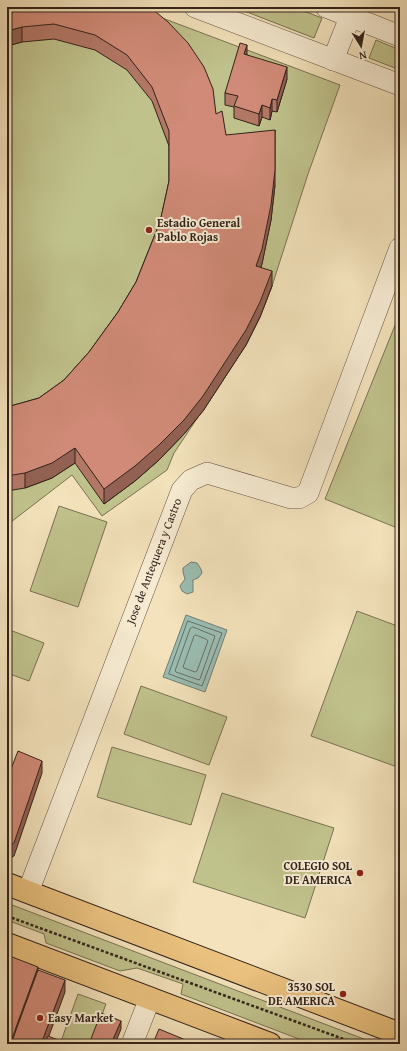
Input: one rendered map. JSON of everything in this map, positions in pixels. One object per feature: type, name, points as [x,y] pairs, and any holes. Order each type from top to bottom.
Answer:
[{"type":"main road","points":[[7,884],[400,1034]]},
{"type":"main road","points":[[7,944],[270,1044]]},
{"type":"street","points":[[195,7],[400,85]]},
{"type":"street","points":[[326,7],[352,12],[400,36]]},
{"type":"street","points":[[333,60],[352,12]]},
{"type":"street","name":"Jose de Antequera y Castro","points":[[28,892],[182,490],[191,480],[207,473],[291,498],[299,498],[308,493],[400,248]]},
{"type":"street","points":[[132,1044],[150,998]]},
{"type":"path","points":[[7,916],[357,1044]]},
{"type":"green space","name":"Estadio General Pablo Rojas","points":[[7,7],[133,7],[340,85],[308,174],[272,286],[260,317],[246,345],[174,453],[167,470],[102,516],[72,475],[11,522],[7,520]]},
{"type":"green space","points":[[234,7],[293,7],[322,18],[314,38]]},
{"type":"green space","points":[[376,40],[400,50],[400,70],[369,58]]},
{"type":"green space","points":[[400,313],[400,529],[325,499]]},
{"type":"green space","points":[[59,506],[107,522],[78,607],[30,591]]},
{"type":"green space","points":[[357,611],[400,627],[400,768],[311,736]]},
{"type":"green space","points":[[7,629],[44,643],[29,681],[7,673]]},
{"type":"green space","points":[[141,686],[227,717],[209,765],[124,734]]},
{"type":"green space","points":[[112,747],[206,775],[191,825],[97,797]]},
{"type":"green space","points":[[222,793],[334,828],[305,918],[193,882]]},
{"type":"green space","points":[[7,903],[377,1044],[312,1044],[181,994],[183,984],[137,968],[120,971],[46,943],[44,934],[7,920]]},
{"type":"green space","points":[[78,994],[106,1004],[91,1044],[60,1044]]},
{"type":"water","points":[[191,562],[197,563],[202,573],[198,578],[193,580],[193,592],[187,594],[182,591],[180,586],[185,579],[183,568]]},
{"type":"water","points":[[186,615],[227,630],[205,692],[163,677]]},
{"type":"building","points":[[7,7],[150,7],[168,22],[188,43],[204,67],[213,89],[216,114],[222,111],[226,135],[275,130],[275,170],[271,205],[262,249],[256,266],[272,271],[260,302],[246,330],[203,396],[184,420],[135,466],[104,489],[75,448],[52,463],[25,473],[7,476],[7,407],[39,398],[64,380],[89,352],[118,312],[136,282],[160,222],[169,181],[169,131],[152,87],[127,55],[95,35],[54,24],[22,27],[7,31]]},
{"type":"building","points":[[240,43],[247,45],[244,54],[287,67],[277,100],[272,99],[270,108],[262,105],[259,114],[234,106],[238,96],[225,93]]},
{"type":"building","points":[[18,751],[42,761],[14,843],[7,847],[7,779]]},
{"type":"building","points":[[7,955],[38,967],[10,1044],[7,1044]]},
{"type":"building","name":"Easy Market","points":[[38,970],[65,980],[41,1044],[11,1044]]},
{"type":"building","points":[[101,1013],[121,1021],[111,1044],[89,1044]]},
{"type":"building","points":[[159,1029],[193,1044],[160,1044],[154,1041]]},
{"type":"building","points":[[48,1036],[66,1043],[66,1044],[44,1044]]},
{"type":"place","name":"Estadio General Pablo Rojas","points":[[149,230]]},
{"type":"place","name":"COLEGIO SOL DE AMERICA","points":[[360,873]]},
{"type":"place","name":"3530 SOL DE AMERICA","points":[[343,994]]},
{"type":"place","name":"Easy Market","points":[[40,1018]]}]
